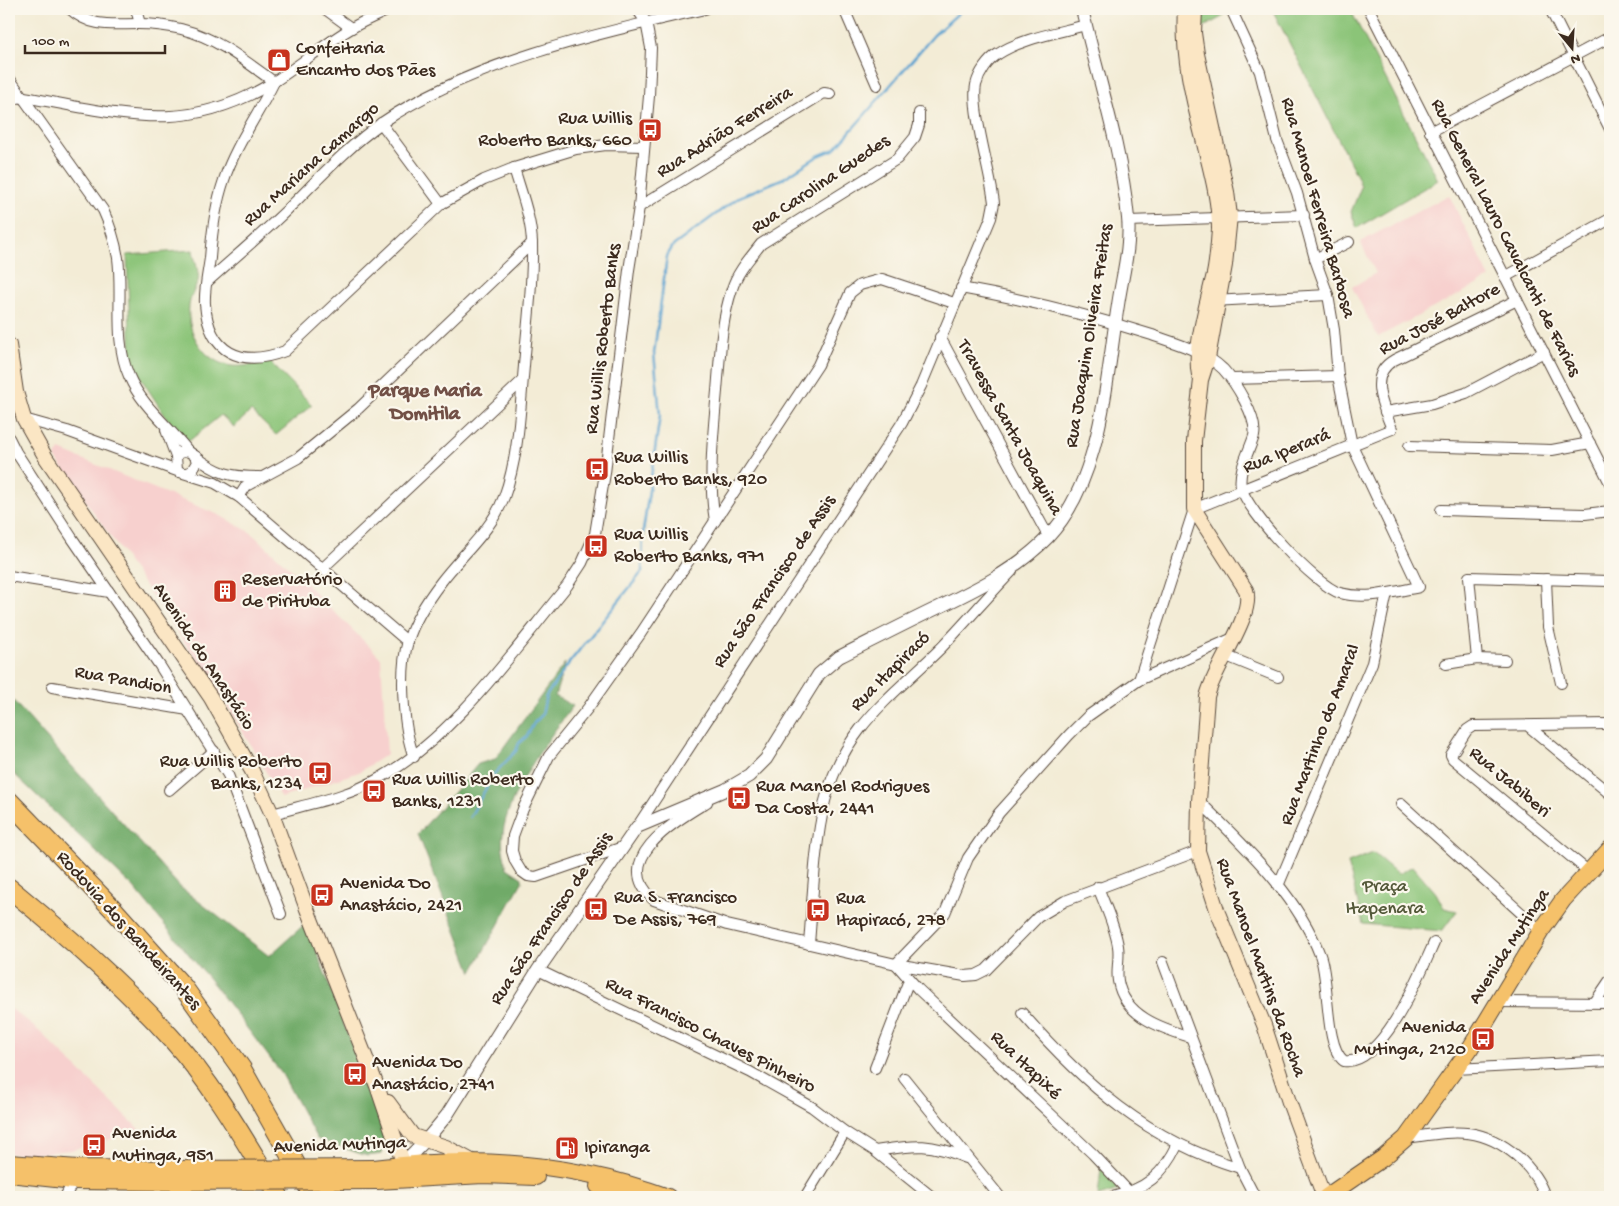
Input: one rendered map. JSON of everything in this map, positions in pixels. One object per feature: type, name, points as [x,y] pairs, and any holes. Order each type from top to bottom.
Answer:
[{"type":"highway","name":"Rodovia dos Bandeirantes","points":[[9,800],[114,909],[183,987],[242,1068],[314,1197]]},
{"type":"highway","points":[[9,888],[75,942],[173,1041],[228,1113],[279,1197]]},
{"type":"main road","points":[[1185,9],[1183,35],[1187,69],[1224,216]]},
{"type":"main road","points":[[1194,508],[1194,441],[1204,355],[1213,301],[1225,265],[1224,216],[1227,192],[1194,40],[1195,9]]},
{"type":"main road","name":"Avenida do Anastácio","points":[[9,345],[16,392],[24,419],[46,458],[211,698],[252,771],[272,814],[307,909],[377,1086],[402,1164],[409,1179]]},
{"type":"main road","name":"Rua Manoel Martins da Rocha","points":[[1194,508],[1248,596],[1245,614],[1210,682],[1207,697],[1199,800],[1198,851],[1218,913],[1264,1025],[1288,1102],[1325,1197]]},
{"type":"main road","name":"Avenida Mutinga","points":[[1325,1197],[1383,1158],[1406,1138],[1456,1069],[1541,930],[1563,900],[1610,849]]},
{"type":"main road","name":"Avenida do Anastácio","points":[[377,1086],[409,1132],[470,1160]]},
{"type":"main road","points":[[438,1178],[463,1171],[470,1160]]},
{"type":"main road","name":"Avenida Mutinga","points":[[376,1174],[402,1164],[470,1160],[600,1175],[668,1197]]},
{"type":"main road","name":"Avenida Mutinga","points":[[9,1163],[76,1174]]},
{"type":"main road","name":"Avenida Mutinga","points":[[9,1174],[176,1176],[376,1174],[409,1179],[496,1175],[559,1179],[602,1186],[634,1197]]},
{"type":"street","points":[[70,9],[87,20],[103,26],[140,24],[178,28],[208,38],[243,58],[274,82]]},
{"type":"street","points":[[136,9],[140,24]]},
{"type":"street","points":[[324,9],[351,28]]},
{"type":"street","points":[[9,99],[24,97],[156,118],[191,116],[227,106],[274,82],[351,28],[391,9]]},
{"type":"street","name":"Rua Willis Roberto Banks","points":[[272,814],[350,792],[379,779],[414,757],[459,715],[567,586],[582,563],[595,534],[605,473],[629,270],[639,207],[649,96],[651,48],[646,22],[638,9]]},
{"type":"street","name":"Rua Mariana Camargo","points":[[207,282],[381,123],[431,94],[504,64],[646,22],[706,9]]},
{"type":"street","name":"Rua Joaquim Oliveira Freitas","points":[[637,827],[725,790],[749,776],[766,759],[819,674],[838,657],[980,587],[1019,563],[1048,536],[1070,508],[1082,484],[1092,453],[1115,322],[1128,221],[1123,178],[1082,9]]},
{"type":"street","name":"Rua Manoel Ferreira Barbosa","points":[[1231,9],[1260,72],[1277,140],[1304,214],[1315,259],[1328,294],[1334,330],[1338,376],[1352,445],[1419,587],[1387,594]]},
{"type":"street","name":"Rua General Lauro Cavalcanti de Farias","points":[[1369,9],[1610,482]]},
{"type":"street","points":[[1550,9],[1610,129]]},
{"type":"street","points":[[848,11],[877,85]]},
{"type":"street","name":"Rua São Francisco de Assis","points":[[402,1164],[427,1140],[447,1115],[538,970],[637,827],[902,423],[921,386],[991,218],[994,203],[975,99],[976,85],[980,75],[988,62],[998,54],[1029,40],[1086,25]]},
{"type":"street","points":[[1430,132],[1610,38]]},
{"type":"street","points":[[9,78],[104,210],[111,227],[118,258],[122,349],[129,376],[154,415],[192,454],[222,473],[234,477],[260,477]]},
{"type":"street","points":[[274,82],[224,179],[214,216],[205,302],[215,336],[226,351],[248,359],[268,358],[284,351],[440,204],[484,180],[514,168],[576,149],[606,145],[643,146]]},
{"type":"street","name":"Rua Adrião Ferreira","points":[[639,207],[824,93],[830,94]]},
{"type":"street","name":"Rua Carolina Guedes","points":[[715,521],[711,494],[711,462],[723,321],[732,287],[745,264],[761,244],[789,224],[884,169],[897,159],[915,137],[919,125],[919,113]]},
{"type":"street","points":[[381,123],[440,204]]},
{"type":"street","points":[[414,757],[408,739],[405,718],[404,679],[408,642],[424,608],[440,582],[492,521],[503,499],[513,468],[531,290],[532,243],[514,168]]},
{"type":"street","points":[[1128,221],[1304,214]]},
{"type":"street","points":[[1505,277],[1610,219]]},
{"type":"street","points":[[1315,259],[1349,242]]},
{"type":"street","points":[[239,498],[246,486],[298,458],[358,410],[532,243]]},
{"type":"street","points":[[623,847],[536,877],[528,876],[521,870],[512,851],[513,836],[523,809],[549,756],[588,708],[715,521],[818,364],[850,293],[860,285],[882,279],[954,303]]},
{"type":"street","points":[[961,288],[1039,302],[1115,322],[1204,355],[1232,380],[1254,427],[1240,477],[1242,488],[1258,515],[1283,547],[1329,589],[1352,595],[1387,594]]},
{"type":"street","points":[[1213,301],[1328,294]]},
{"type":"street","name":"Rua José Baltore","points":[[1392,429],[1385,412],[1379,379],[1380,372],[1388,363],[1517,300]]},
{"type":"street","name":"Travessa Santa Joaquina","points":[[940,337],[1048,536]]},
{"type":"street","points":[[1385,412],[1432,404],[1466,393],[1544,352]]},
{"type":"street","points":[[1232,380],[1338,376]]},
{"type":"street","points":[[323,568],[522,381]]},
{"type":"street","points":[[24,419],[67,431],[229,490],[408,642]]},
{"type":"street","points":[[163,425],[176,458],[177,469],[183,472],[195,467],[192,454]]},
{"type":"street","name":"Rua Iperará","points":[[1194,508],[1392,429]]},
{"type":"street","points":[[9,438],[16,452],[188,710],[228,775],[281,914]]},
{"type":"street","points":[[1409,446],[1552,450],[1590,444]]},
{"type":"street","points":[[176,458],[179,453],[192,454]]},
{"type":"street","points":[[150,461],[176,458]]},
{"type":"street","points":[[222,473],[229,490]]},
{"type":"street","points":[[1139,680],[1194,508]]},
{"type":"street","points":[[1441,510],[1585,514],[1610,511]]},
{"type":"street","name":"Rua Itapiracó","points":[[809,944],[818,838],[826,800],[841,759],[864,722],[942,647],[1019,563]]},
{"type":"street","points":[[9,576],[109,592]]},
{"type":"street","points":[[1477,659],[1469,577],[1610,581]]},
{"type":"street","points":[[1546,579],[1548,627],[1561,683]]},
{"type":"street","name":"Rua Martinho do Amaral","points":[[1278,886],[1372,663],[1387,594]]},
{"type":"street","points":[[896,964],[945,913],[968,858],[999,813],[1088,716],[1139,680],[1233,638]]},
{"type":"street","points":[[1224,655],[1278,677]]},
{"type":"street","points":[[1446,664],[1477,659],[1505,660]]},
{"type":"street","name":"Rua Pandion","points":[[52,687],[188,710]]},
{"type":"street","name":"Rua Jabiberi","points":[[1588,872],[1453,759],[1451,755],[1470,727],[1610,724]]},
{"type":"street","points":[[1528,726],[1610,794]]},
{"type":"street","points":[[169,790],[214,751]]},
{"type":"street","points":[[725,790],[664,830],[642,856],[638,870],[646,894],[664,906],[709,920],[896,964],[965,976],[986,970],[1038,917],[1065,901],[1198,851]]},
{"type":"street","points":[[1199,800],[1278,886],[1311,935],[1325,972],[1330,1027],[1337,1052],[1344,1061],[1352,1062],[1359,1060],[1379,1043],[1401,1011],[1434,943]]},
{"type":"street","points":[[1401,804],[1541,930]]},
{"type":"street","points":[[1098,887],[1118,943],[1118,980],[1130,1007],[1151,1023],[1190,1037]]},
{"type":"street","points":[[1163,962],[1240,1168],[1254,1197]]},
{"type":"street","name":"Rua Itapixé","points":[[896,964],[909,980],[1093,1154],[1130,1195]]},
{"type":"street","name":"Rua Francisco Chaves Pinheiro","points":[[538,970],[750,1072],[812,1107],[845,1132],[875,1151],[932,1197]]},
{"type":"street","points":[[875,1068],[909,980]]},
{"type":"street","points":[[1595,1002],[1610,980]]},
{"type":"street","points":[[1497,1002],[1610,1003]]},
{"type":"street","points":[[1022,1013],[1085,1081],[1108,1100],[1178,1144],[1200,1155],[1240,1168]]},
{"type":"street","points":[[1456,1069],[1610,1061]]},
{"type":"street","points":[[904,1078],[1000,1197]]},
{"type":"street","points":[[804,1197],[845,1132]]},
{"type":"street","points":[[1406,1138],[1447,1133],[1474,1133],[1492,1138],[1523,1161],[1537,1179],[1545,1197]]},
{"type":"street","points":[[1112,1197],[1130,1195],[1156,1178],[1169,1164],[1178,1144]]},
{"type":"street","points":[[875,1151],[924,1145],[941,1148],[968,1159]]},
{"type":"street","points":[[66,1197],[76,1174]]},
{"type":"shaded area","points":[[1449,195],[1490,278],[1378,337],[1352,287],[1376,273],[1360,242]]},
{"type":"shaded area","points":[[60,450],[219,515],[250,532],[292,570],[381,658],[387,754],[359,772],[281,798],[222,696],[55,457]]},
{"type":"shaded area","points":[[9,1007],[39,1031],[141,1131],[71,1150],[23,1155],[9,1153]]},
{"type":"green space","points":[[1203,9],[1221,9],[1224,16],[1200,29]]},
{"type":"green space","points":[[1272,9],[1350,9],[1438,180],[1357,228],[1351,212],[1361,187],[1358,178]]},
{"type":"green space","points":[[193,250],[198,270],[198,281],[191,296],[189,316],[194,336],[205,353],[222,364],[232,366],[270,362],[312,405],[276,435],[251,411],[234,427],[221,415],[189,441],[175,431],[131,363],[127,255]]},
{"type":"green space","points":[[565,663],[555,696],[573,706],[530,767],[520,785],[506,819],[503,834],[502,843],[507,868],[522,878],[522,882],[472,972],[418,834],[478,764],[495,759]]},
{"type":"green space","points":[[9,696],[180,887],[269,956],[306,923],[378,1115],[385,1142],[382,1154],[367,1156],[317,1139],[282,1074],[215,986],[134,888],[9,769]]},
{"type":"green space","name":"Praça Itapenara","points":[[1373,853],[1398,874],[1413,866],[1436,893],[1444,908],[1457,911],[1442,931],[1363,924],[1348,863]]},
{"type":"green space","points":[[1101,1168],[1119,1190],[1098,1196]]},
{"type":"waterway","points":[[470,817],[494,774],[516,751],[519,743],[527,736],[534,723],[542,715],[546,696],[569,663],[642,572],[643,532],[660,415],[654,353],[667,256],[673,246],[739,197],[784,178],[818,156],[835,149],[934,35],[963,9]]},
{"type":"place","name":"Confeitaria Encanto dos Pães","points":[[279,60]]},
{"type":"place","name":"Rua Willis Roberto Banks, 660","points":[[650,130]]},
{"type":"place","name":"Rua Willis Roberto Banks, 920","points":[[597,469]]},
{"type":"place","name":"Rua Willis Roberto Banks, 971","points":[[596,546]]},
{"type":"place","name":"Reservatório de Pirituba","points":[[225,591]]},
{"type":"place","name":"Rua Willis Roberto Banks, 1234","points":[[320,773]]},
{"type":"place","name":"Rua Willis Roberto Banks, 1231","points":[[374,791]]},
{"type":"place","name":"Rua Manoel Rodrigues Da Costa, 2441","points":[[739,798]]},
{"type":"place","name":"Avenida Do Anastácio, 2421","points":[[322,895]]},
{"type":"place","name":"Rua S. Francisco De Assis, 769","points":[[596,909]]},
{"type":"place","name":"Rua Itapiracó, 278","points":[[818,910]]},
{"type":"place","name":"Avenida Mutinga, 2120","points":[[1483,1039]]},
{"type":"place","name":"Avenida Do Anastácio, 2741","points":[[355,1074]]},
{"type":"place","name":"Avenida Mutinga, 951","points":[[94,1145]]},
{"type":"place","name":"Ipiranga","points":[[567,1148]]},
{"type":"district","name":"Parque Maria Domitila","points":[[425,404]]}]
